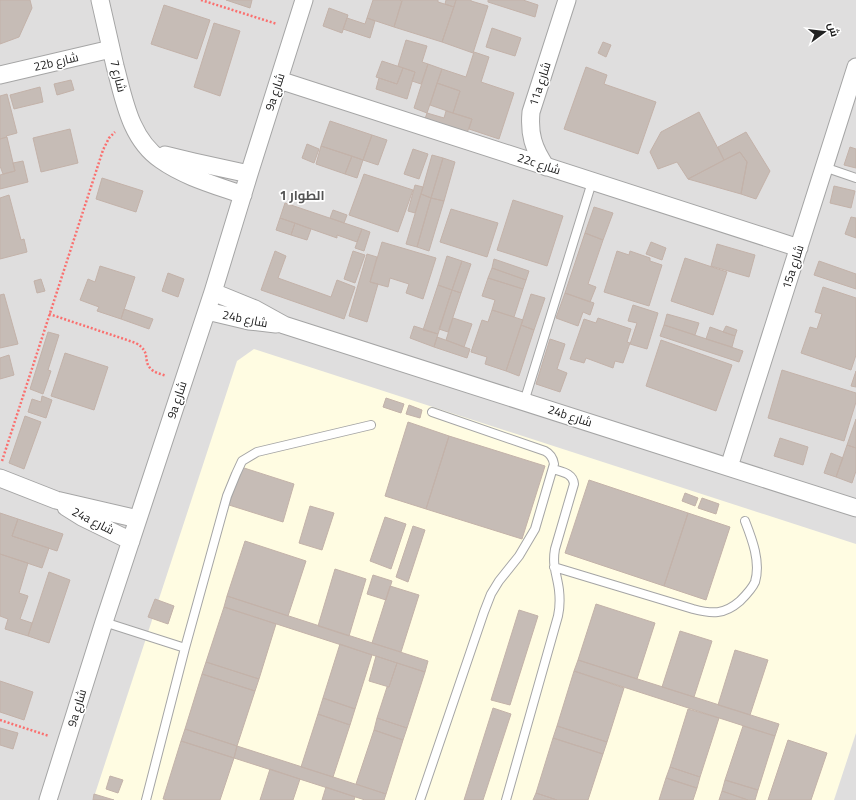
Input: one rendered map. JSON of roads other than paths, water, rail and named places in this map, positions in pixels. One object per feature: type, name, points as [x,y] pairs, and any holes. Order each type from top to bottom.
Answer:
[{"type":"street","name":"شارع 7","points":[[100,0],[125,106],[138,136],[160,159],[175,169],[243,195]]},
{"type":"street","name":"9a شارع","points":[[48,800],[104,622],[207,311],[304,0]]},
{"type":"street","name":"11a شارع","points":[[546,167],[534,146],[531,135],[531,112],[567,0]]},
{"type":"street","name":"22b شارع","points":[[0,75],[111,49]]},
{"type":"street","name":"15a شارع","points":[[729,466],[856,67]]},
{"type":"street","name":"22c شارع","points":[[279,80],[799,248]]},
{"type":"street","points":[[148,148],[180,159],[249,174]]},
{"type":"street","name":"24b شارع","points":[[213,292],[254,309],[284,324],[856,508]]},
{"type":"street","name":"24b شارع","points":[[207,311],[249,321],[284,324]]},
{"type":"street","name":"24a شارع","points":[[0,478],[56,500],[138,519]]},
{"type":"street","name":"24a شارع","points":[[56,500],[66,508],[82,517],[131,541]]},
{"type":"lane","points":[[824,167],[856,178]]},
{"type":"lane","points":[[524,402],[592,182]]},
{"type":"lane","points":[[420,800],[486,606],[499,581],[519,556],[535,529],[554,464],[550,454],[545,451],[432,412]]},
{"type":"lane","points":[[146,800],[185,648],[227,496],[242,461],[257,452],[371,425]]},
{"type":"lane","points":[[506,800],[558,616],[560,602],[559,589],[554,567],[555,549],[574,484],[572,477],[569,474],[553,469]]},
{"type":"lane","points":[[554,567],[693,610],[718,612],[734,606],[746,596],[755,582],[757,568],[756,552],[745,521]]},
{"type":"lane","points":[[104,622],[185,648]]},
{"type":"district","name":"الطوار 1","points":[[302,195]]}]
